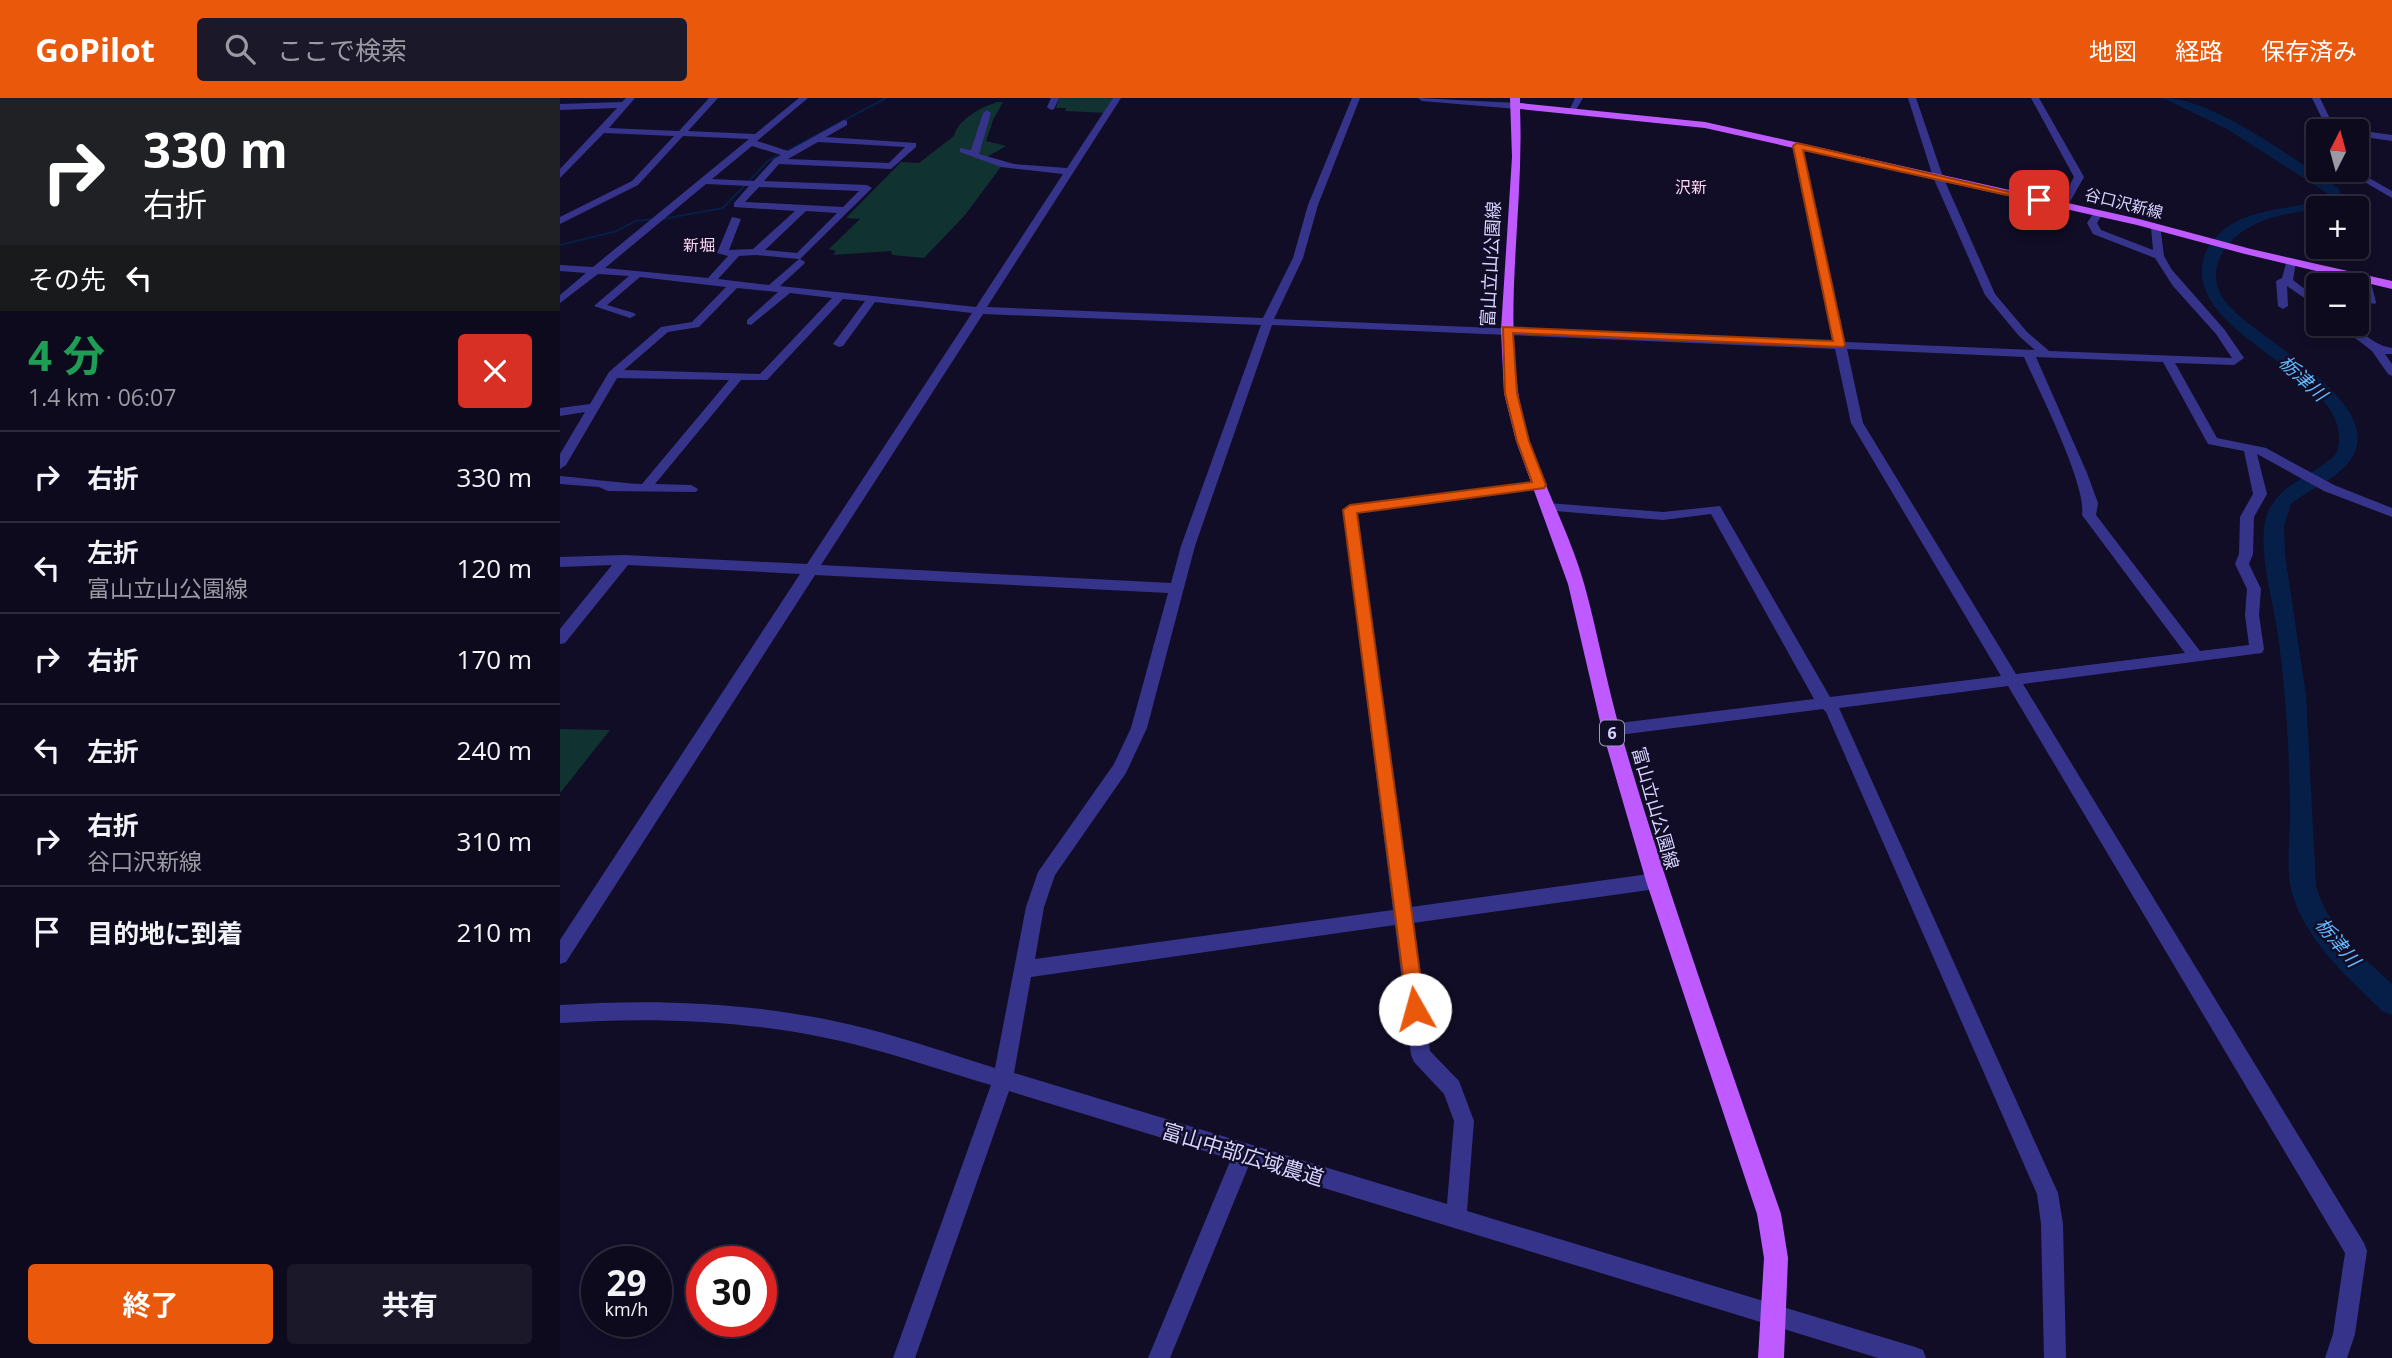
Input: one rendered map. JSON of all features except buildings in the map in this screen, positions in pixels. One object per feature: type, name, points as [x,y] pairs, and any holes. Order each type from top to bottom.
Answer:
[{"type":"main road","name":"谷口沢新線","points":[[1516,102],[1571,111],[1693,123],[2064,205],[2188,235],[2249,253],[2339,273]]},
{"type":"main road","name":"富山立山公園線","points":[[1516,102],[1517,157],[1507,330],[1511,393],[1523,441],[1576,584],[1611,730],[1656,881],[1769,1214],[1776,1258],[1771,1358]]},
{"type":"main road","name":"谷口沢新線","points":[[2369,280],[2392,285]]},
{"type":"street","points":[[561,106],[573,98]]},
{"type":"street","points":[[560,222],[635,183],[714,98]]},
{"type":"street","points":[[560,300],[804,98]]},
{"type":"street","points":[[560,956],[1117,98]]},
{"type":"street","points":[[904,1358],[1003,1080],[1035,907],[1047,872],[1120,768],[1139,728],[1188,546],[1268,320],[1298,258],[1315,198],[1356,98]]},
{"type":"street","points":[[1422,98],[1516,102]]},
{"type":"street","points":[[1571,111],[1579,98]]},
{"type":"street","points":[[1912,98],[1938,177],[1990,295],[2023,334],[2045,353]]},
{"type":"street","points":[[2035,98],[2079,177],[2064,205]]},
{"type":"street","points":[[2314,99],[2325,119]]},
{"type":"street","points":[[561,106],[628,101]]},
{"type":"street","points":[[560,175],[628,101]]},
{"type":"street","points":[[560,119],[561,106]]},
{"type":"street","points":[[974,156],[983,128],[982,121],[987,113]]},
{"type":"street","points":[[844,123],[777,161],[737,205],[845,210]]},
{"type":"street","points":[[601,130],[753,139],[789,154]]},
{"type":"street","points":[[2370,135],[2392,138]]},
{"type":"street","points":[[736,219],[722,253],[756,252],[800,256],[913,145],[816,139]]},
{"type":"street","points":[[1797,146],[1857,424],[2356,1251],[2344,1334],[2336,1358]]},
{"type":"street","points":[[962,150],[1015,169],[1069,171]]},
{"type":"street","points":[[777,161],[879,177]]},
{"type":"street","points":[[702,181],[756,184],[879,177]]},
{"type":"street","points":[[2370,182],[2392,195]]},
{"type":"street","points":[[756,252],[804,208]]},
{"type":"street","points":[[2098,213],[2092,223],[2092,228],[2097,232],[2159,256]]},
{"type":"street","points":[[560,268],[711,281],[977,310],[2234,362],[2238,358],[2232,345],[2176,284],[2159,256],[2156,227]]},
{"type":"street","points":[[711,281],[736,253]]},
{"type":"street","points":[[772,288],[800,262]]},
{"type":"street","points":[[2287,281],[2291,262]]},
{"type":"street","points":[[630,316],[599,306],[638,274]]},
{"type":"street","points":[[2283,306],[2281,281],[2287,281],[2306,293]]},
{"type":"street","points":[[560,465],[613,374],[665,329],[695,325],[735,284]]},
{"type":"street","points":[[751,322],[787,290]]},
{"type":"street","points":[[2369,294],[2371,302]]},
{"type":"street","points":[[613,374],[763,378],[841,295]]},
{"type":"street","points":[[839,344],[873,299]]},
{"type":"street","points":[[2359,336],[2376,349],[2392,372]]},
{"type":"street","points":[[2376,349],[2392,351]]},
{"type":"street","points":[[2028,352],[2081,473],[2091,503],[2089,515],[2196,657]]},
{"type":"street","points":[[2168,359],[2212,442],[2262,451],[2329,488],[2392,513]]},
{"type":"street","points":[[645,488],[738,377]]},
{"type":"street","points":[[560,412],[592,407]]},
{"type":"street","points":[[1611,730],[2257,649],[2252,615],[2254,589],[2242,564],[2246,554],[2247,517],[2260,494],[2249,447]]},
{"type":"street","points":[[560,480],[602,483],[608,487],[691,489]]},
{"type":"street","points":[[1456,1219],[1464,1121],[1452,1088],[1421,1055],[1350,510],[1539,485]]},
{"type":"street","points":[[1548,507],[1663,516],[1715,509],[1820,695],[1832,709],[2047,1193],[2052,1224],[2055,1358]]},
{"type":"street","points":[[560,562],[624,560],[1177,588]]},
{"type":"street","points":[[560,639],[624,560]]},
{"type":"street","points":[[1024,970],[1656,881]]},
{"type":"street","name":"富山中部広域農道","points":[[560,1014],[673,1010],[739,1015],[804,1024],[867,1038],[1915,1358]]},
{"type":"street","points":[[1159,1358],[1243,1154]]},
{"type":"green space","points":[[1059,98],[1114,98],[1107,113],[1065,111],[1066,108],[1056,108]]},
{"type":"green space","points":[[1003,102],[986,141],[1006,146],[985,158],[1003,164],[965,215],[924,258],[892,255],[891,251],[833,255],[836,251],[829,249],[860,219],[846,218],[901,162],[919,163],[954,136],[966,119]]},
{"type":"green space","points":[[560,729],[610,730],[560,793]]},
{"type":"waterway","points":[[663,219],[723,208],[768,161],[886,98]]},
{"type":"waterway","name":"栃津川","points":[[2169,98],[2232,126],[2333,191],[2336,198],[2332,202],[2271,214],[2237,227],[2216,247],[2209,271],[2210,284],[2225,312],[2312,381],[2340,412],[2347,427],[2349,443],[2344,456],[2335,466],[2284,500],[2277,513],[2275,555],[2295,695],[2302,807],[2301,860],[2307,899],[2328,936],[2392,1002]]},
{"type":"waterway","points":[[560,245],[617,231],[635,221],[655,219]]},
{"type":"district","name":"沢新","points":[[1691,187]]},
{"type":"district","name":"新堀","points":[[699,245]]},
{"type":"route","points":[[1415,1009],[1350,510],[1539,485],[1523,441],[1511,393],[1507,330],[1839,345],[1797,146],[2039,200]]}]
